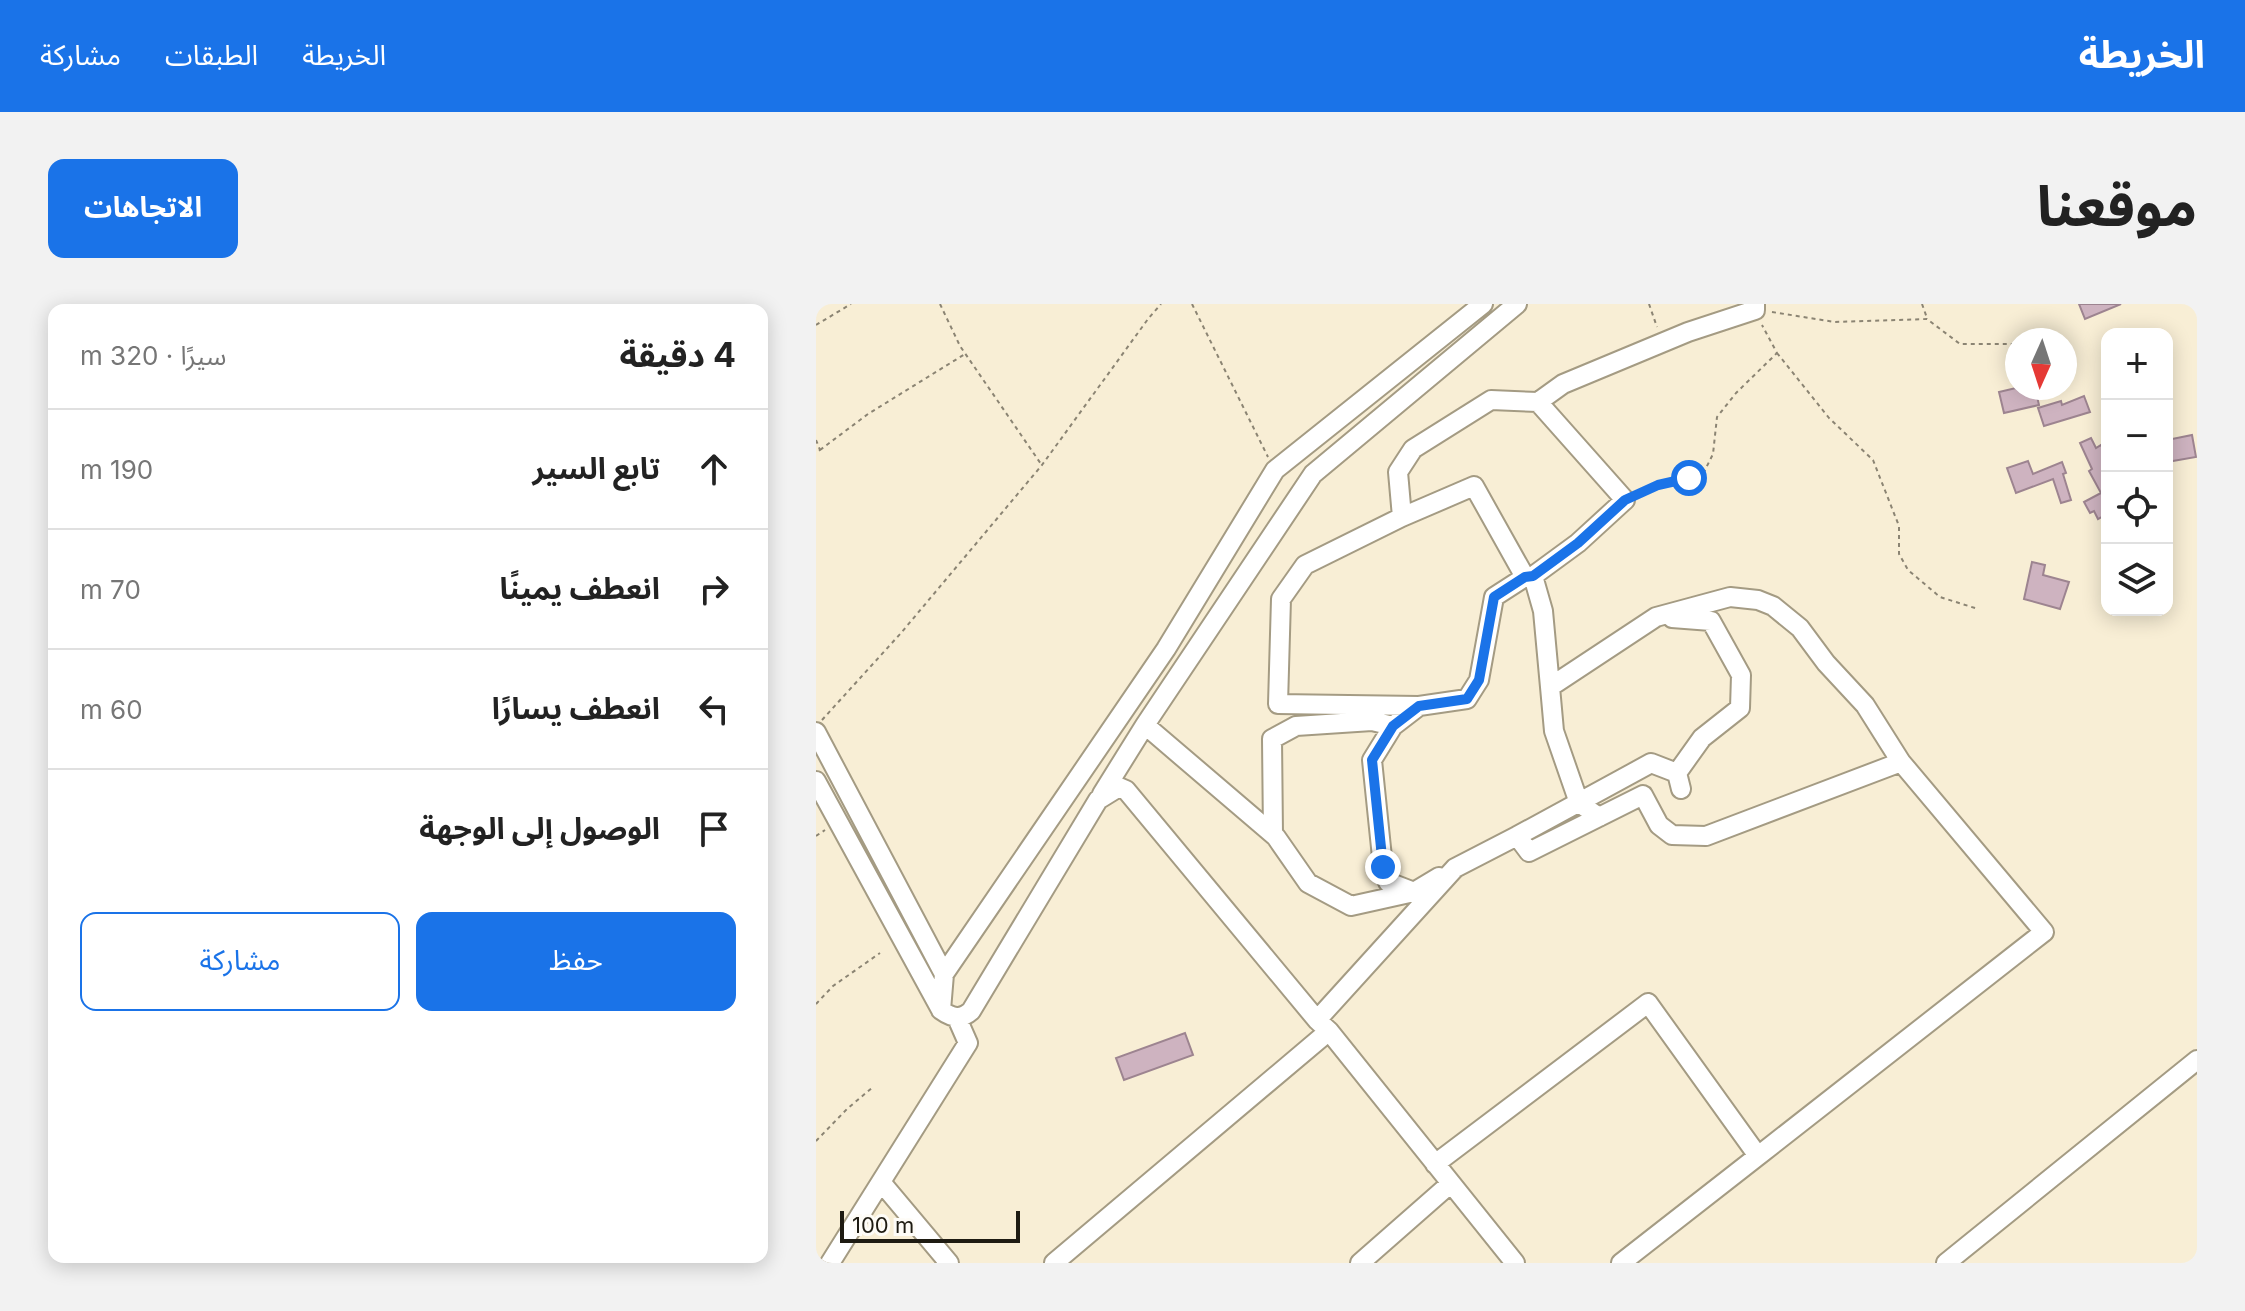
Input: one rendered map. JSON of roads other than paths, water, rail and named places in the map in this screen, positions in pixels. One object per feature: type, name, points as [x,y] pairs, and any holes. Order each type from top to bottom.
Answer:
[{"type":"street","points":[[944,974],[1166,649],[1275,470],[1483,304]]},
{"type":"street","points":[[949,1014],[965,1017],[971,1011],[1145,725],[1313,474],[1517,304]]},
{"type":"street","points":[[1402,517],[1398,472],[1413,449],[1491,400],[1538,402],[1563,384],[1755,307]]},
{"type":"street","points":[[1538,402],[1625,500],[1578,543],[1529,576],[1494,597],[1479,680],[1467,699],[1419,706],[1278,704],[1281,599],[1305,565],[1402,517],[1474,486],[1529,576],[1543,611],[1554,731],[1579,803],[1599,817]]},
{"type":"street","points":[[1550,687],[1656,617],[1730,597],[1758,600],[1773,606],[1800,628],[1826,663],[1865,705],[1901,762],[2044,932],[1621,1263]]},
{"type":"street","points":[[1145,725],[1273,834],[1308,883],[1351,906],[1414,892],[1651,763],[1679,781],[1702,738],[1740,708],[1741,675],[1711,621],[1656,617]]},
{"type":"street","points":[[1414,892],[1388,882],[1383,867],[1372,760],[1393,726],[1419,706]]},
{"type":"street","points":[[1273,834],[1272,739],[1296,726],[1372,721],[1393,726]]},
{"type":"street","points":[[816,729],[944,974],[949,1014]]},
{"type":"street","points":[[1517,836],[1529,852],[1643,795],[1659,825],[1672,835],[1706,836],[1901,762]]},
{"type":"street","points":[[816,781],[968,1043],[830,1263]]},
{"type":"street","points":[[1098,800],[1119,787],[1126,790],[1515,1263]]},
{"type":"street","points":[[1054,1263],[1323,1026],[1455,868]]},
{"type":"street","points":[[1435,1164],[1648,1003],[1758,1156]]},
{"type":"street","points":[[1946,1263],[2197,1060]]},
{"type":"street","points":[[881,1182],[949,1263]]},
{"type":"street","points":[[1360,1263],[1450,1184]]}]
